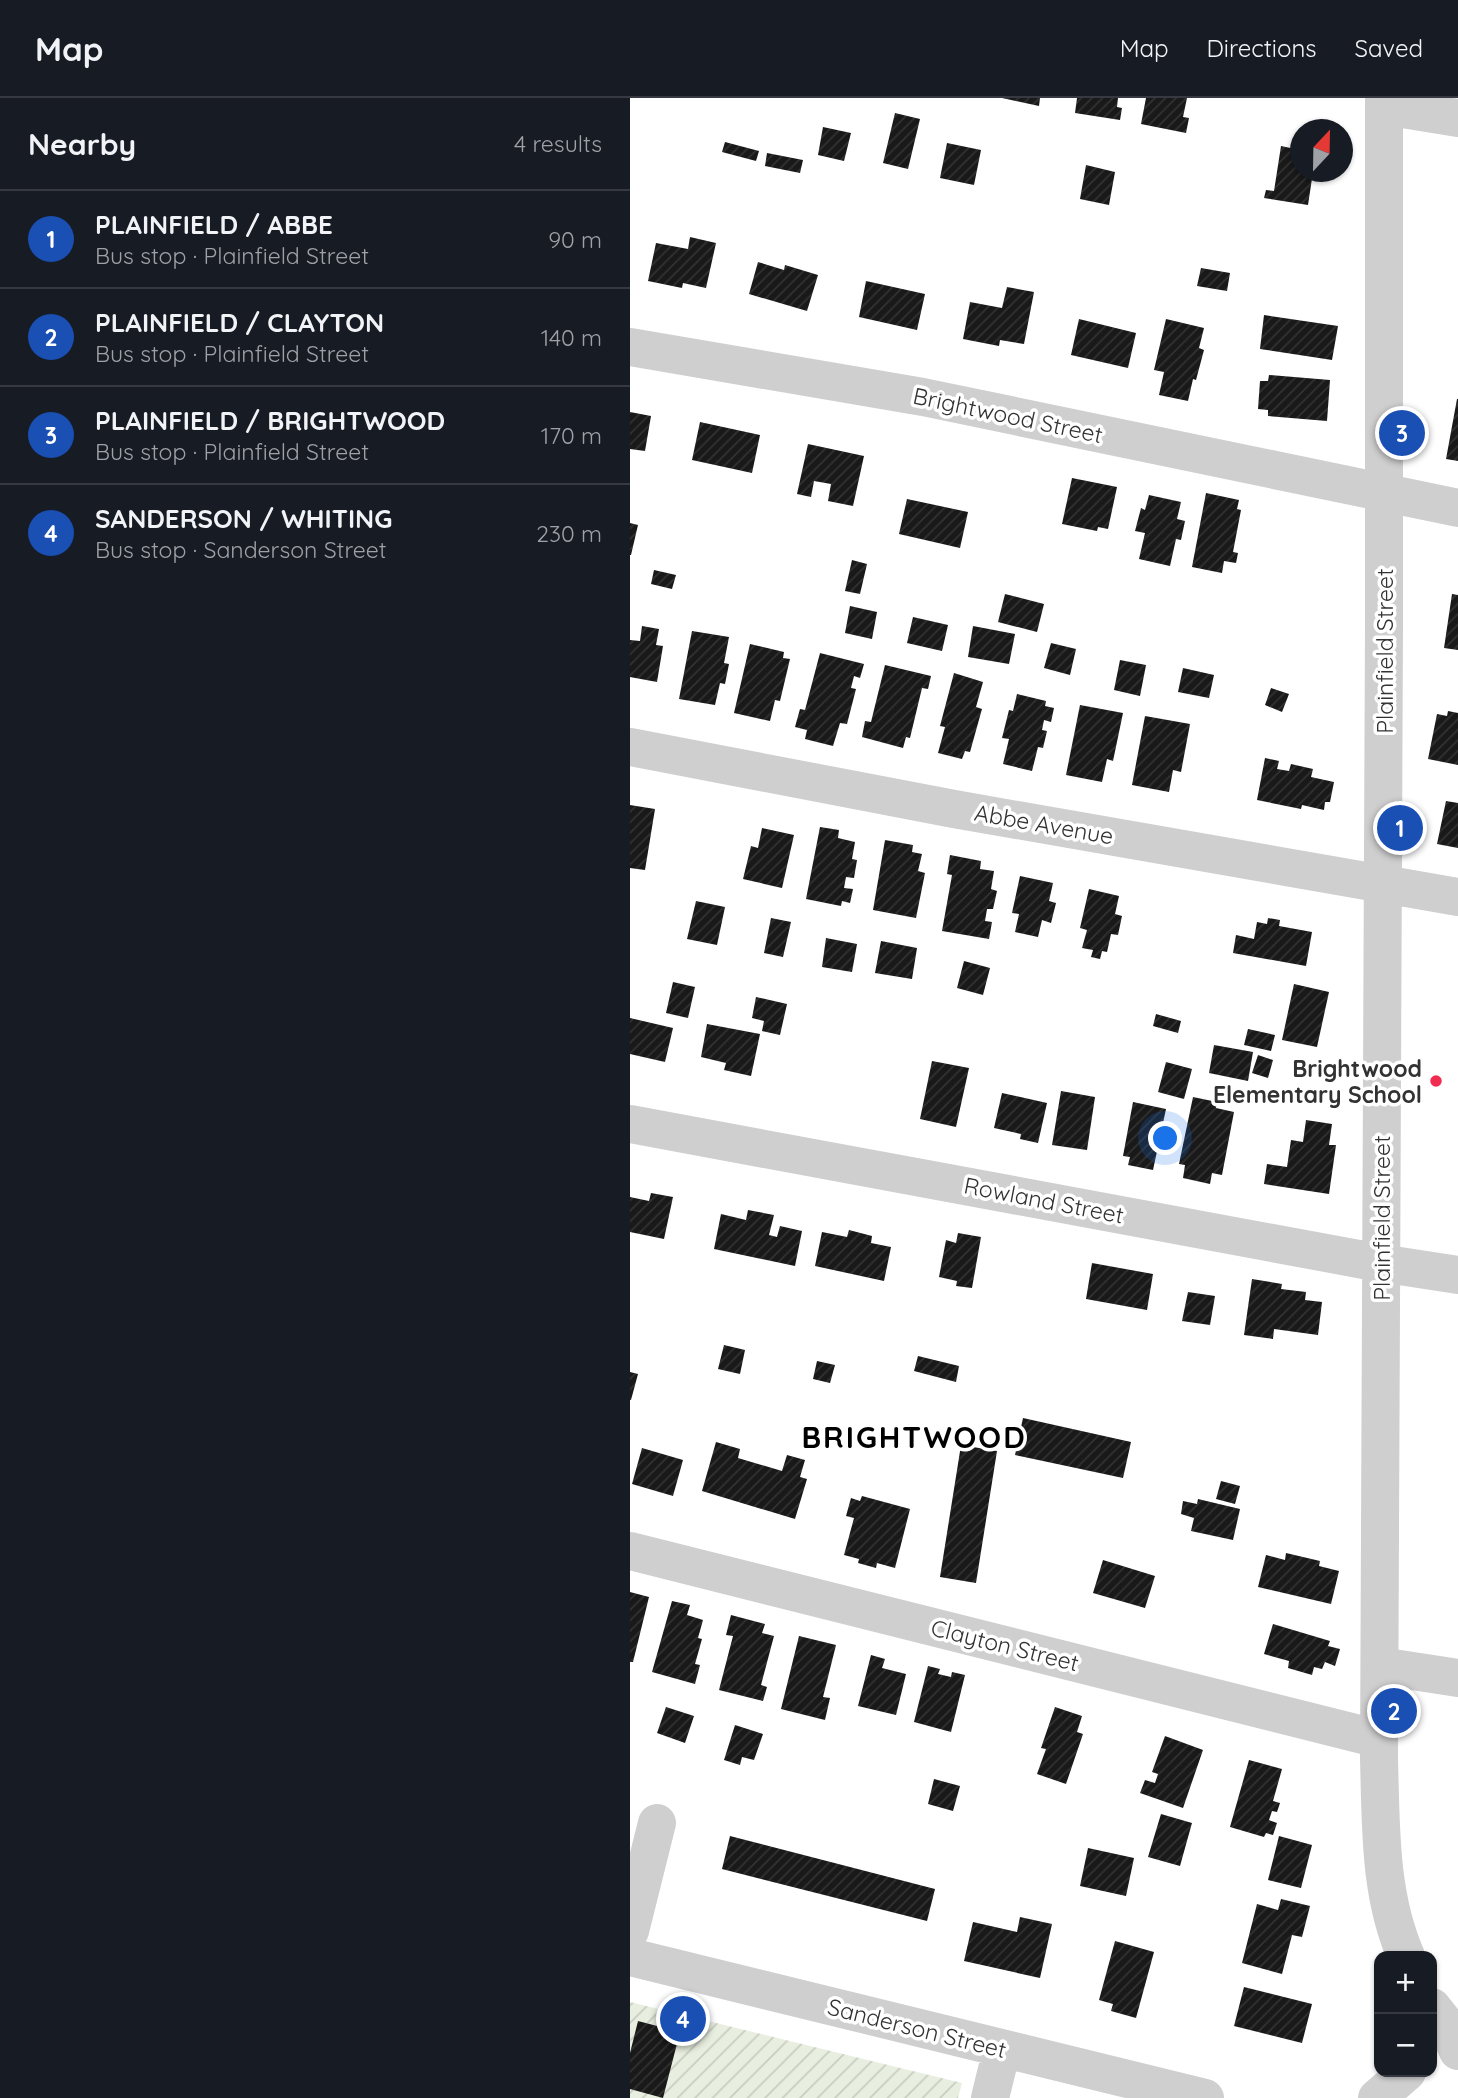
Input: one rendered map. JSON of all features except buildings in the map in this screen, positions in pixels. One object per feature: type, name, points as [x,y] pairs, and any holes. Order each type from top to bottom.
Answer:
[{"type":"street","points":[[1384,102],[1458,118]]},
{"type":"street","name":"Plainfield Street","points":[[1384,102],[1379,1739],[1383,1869],[1391,1911],[1404,1951]]},
{"type":"street","name":"Brightwood Street","points":[[630,347],[923,397],[1458,508]]},
{"type":"street","name":"Abbe Avenue","points":[[630,747],[940,806],[1458,897]]},
{"type":"street","name":"Rowland Street","points":[[630,1124],[1380,1263],[1458,1275]]},
{"type":"street","name":"Clayton Street","points":[[630,1551],[1379,1739]]},
{"type":"street","points":[[1380,1666],[1458,1678]]},
{"type":"street","points":[[630,1931],[657,1823]]},
{"type":"street","name":"Sanderson Street","points":[[630,1957],[1205,2098]]},
{"type":"street","points":[[990,2098],[1002,2049]]},
{"type":"street","points":[[1377,2098],[1401,2077]]},
{"type":"green space","points":[[630,2002],[962,2083],[958,2098],[630,2098]]},
{"type":"place","name":"PLAINFIELD / BRIGHTWOOD","points":[[1402,433]]},
{"type":"place","name":"PLAINFIELD / ABBE","points":[[1400,828]]},
{"type":"place","name":"Brightwood Elementary School","points":[[1436,1081]]},
{"type":"place","name":"PLAINFIELD / CLAYTON","points":[[1394,1711]]},
{"type":"place","name":"SANDERSON / WHITING","points":[[683,2019]]},
{"type":"district","name":"BRIGHTWOOD","points":[[914,1437]]}]
